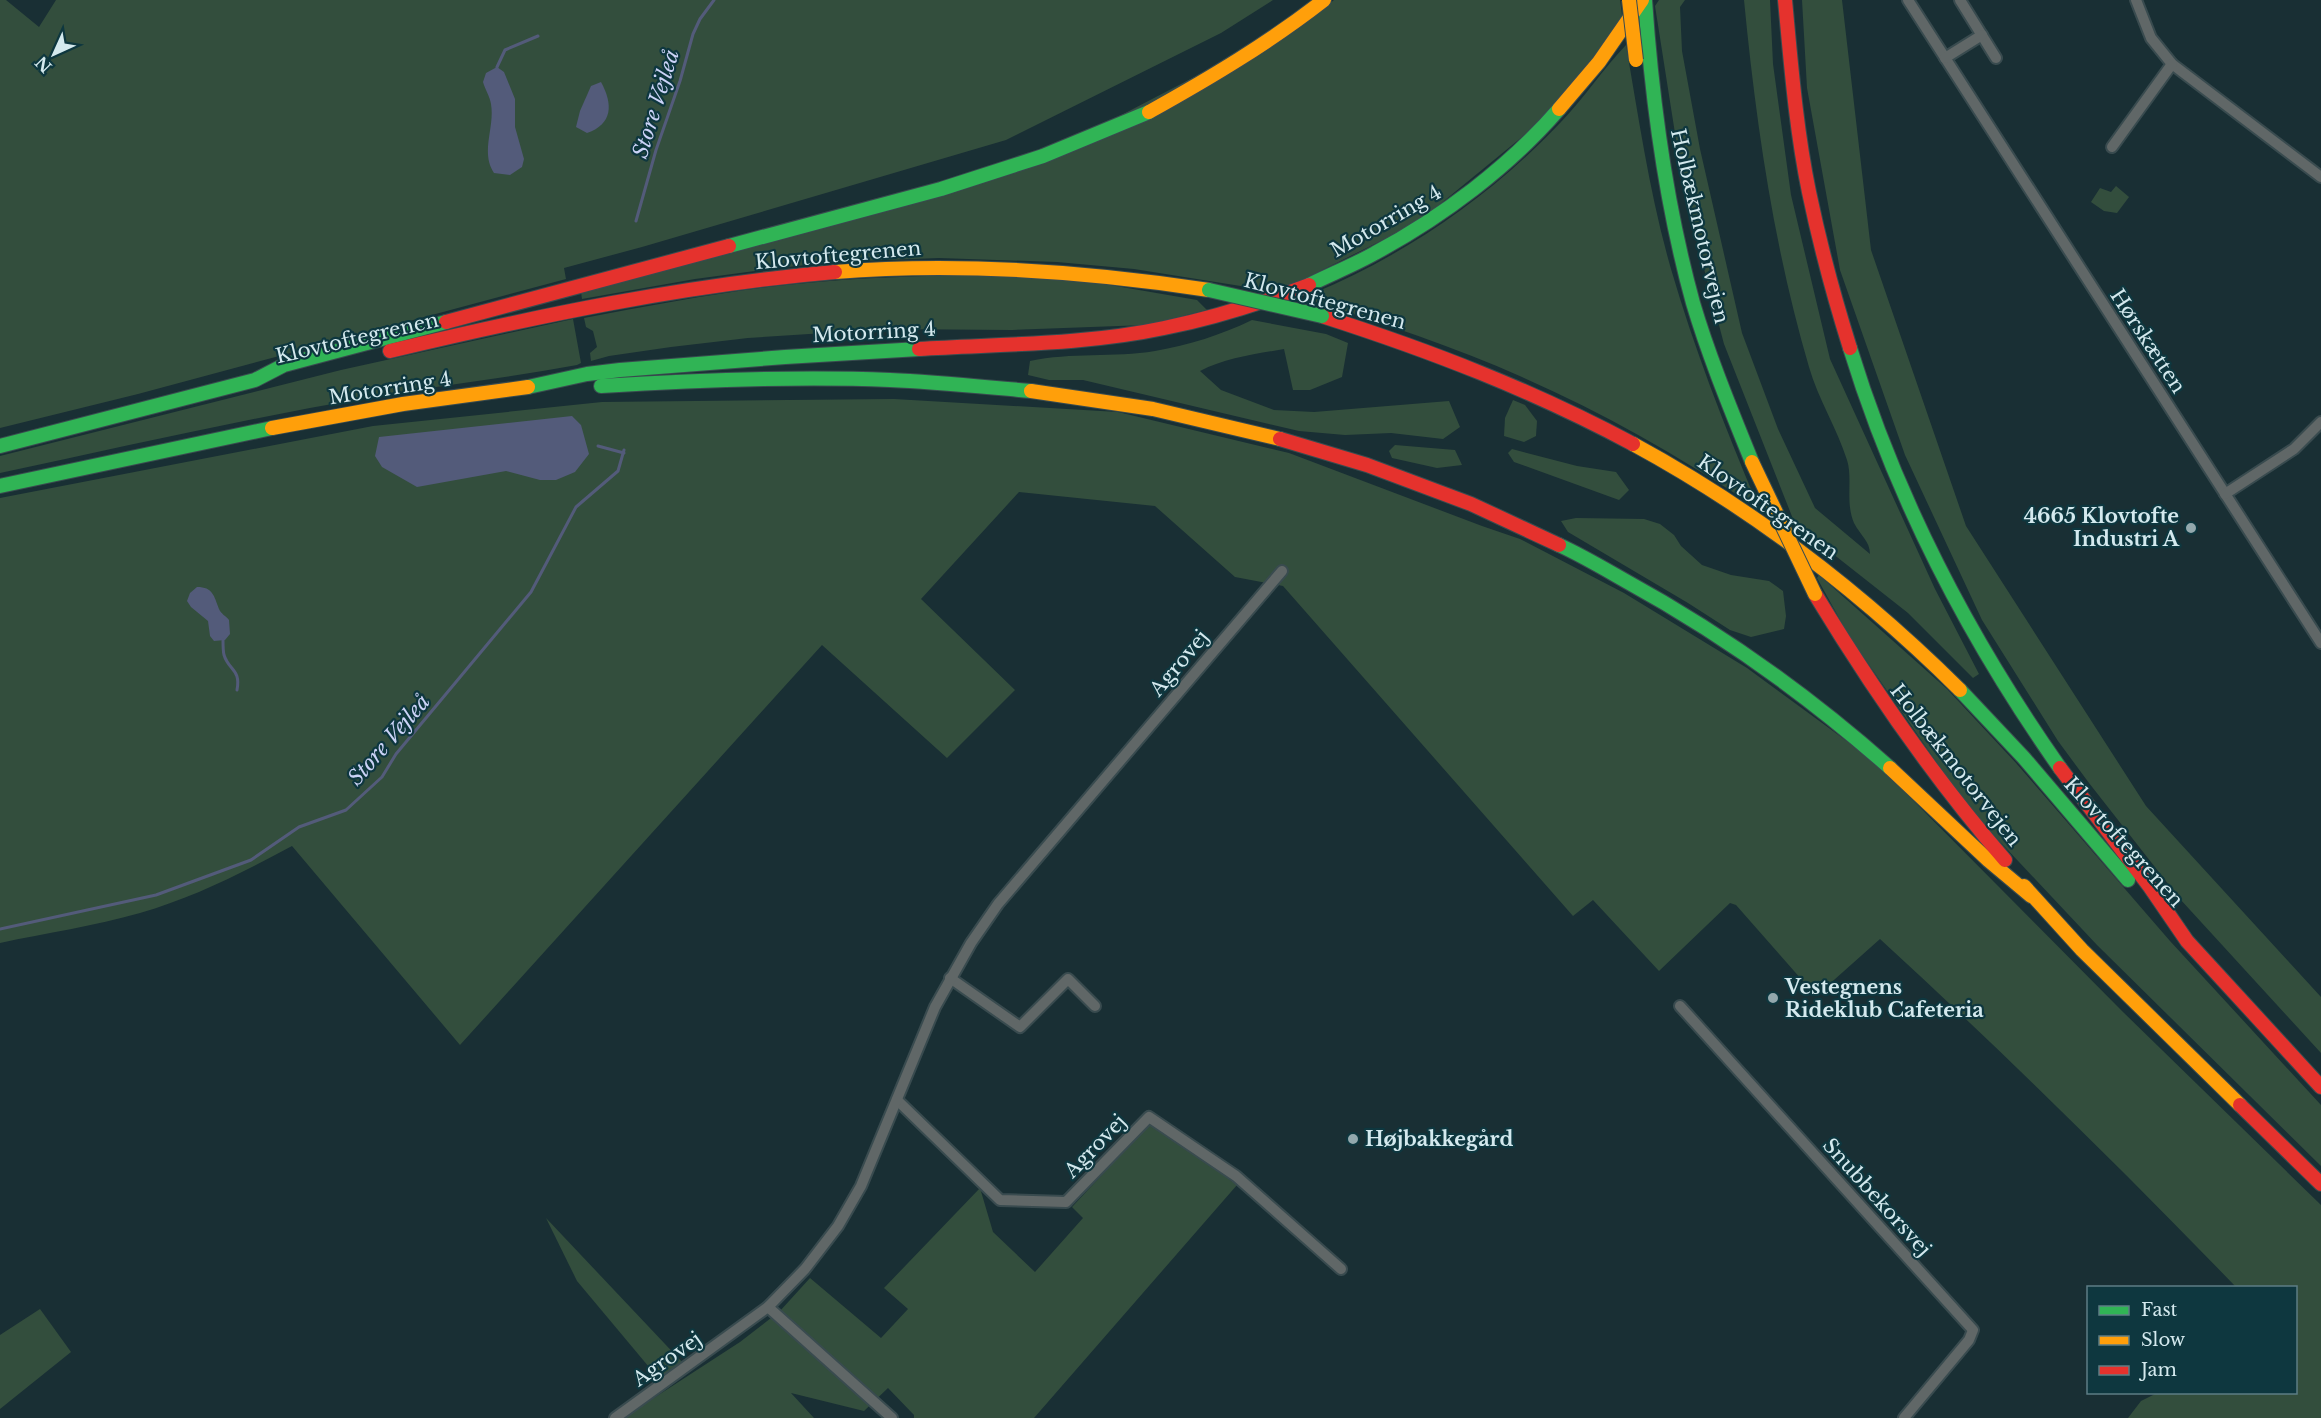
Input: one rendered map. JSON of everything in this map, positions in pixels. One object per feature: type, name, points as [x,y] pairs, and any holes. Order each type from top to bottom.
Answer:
[{"type":"highway","points":[[0,446],[255,380],[284,364],[941,189],[1043,156],[1149,112],[1218,74],[1288,28],[1324,0]]},
{"type":"highway","points":[[1629,0],[1642,59]]},
{"type":"highway","points":[[1642,59],[1644,0]]},
{"type":"highway","name":"Motorring 4","points":[[0,486],[122,458],[385,407],[536,386],[585,374],[714,362],[1046,342],[1165,328],[1238,311],[1299,290],[1386,249],[1426,225],[1475,189],[1520,151],[1560,111],[1594,70],[1644,0]]},
{"type":"highway","points":[[1785,0],[1799,136],[1819,244],[1846,342],[1887,455],[1939,567],[2005,685],[2077,793],[2155,893],[2183,936],[2321,1087]]},
{"type":"highway","name":"Holbækmotorvejen","points":[[1642,59],[1662,202],[1682,250],[1695,310],[1752,462],[1815,594],[1880,700],[1915,751],[2009,864],[2031,896],[2141,1008],[2321,1184]]},
{"type":"highway","name":"Klovtoftegrenen","points":[[255,380],[288,375],[590,306],[675,291],[832,272],[931,267],[1007,268],[1095,274],[1209,290],[1322,316],[1449,357],[1548,399],[1616,433],[1681,470],[1769,528],[1853,592],[1960,690],[2148,901],[2183,936]]},
{"type":"highway","points":[[536,386],[790,378],[875,379],[994,386],[1070,395],[1176,413],[1275,436],[1385,471],[1502,517],[1560,545],[1657,597],[1712,631],[1840,724],[1923,796],[2000,873],[2031,896]]},
{"type":"street","name":"Hørskætten","points":[[1908,0],[2321,643]]},
{"type":"street","points":[[1960,0],[1996,58]]},
{"type":"street","points":[[2136,0],[2151,38],[2172,64],[2321,177]]},
{"type":"street","points":[[1946,58],[1982,35]]},
{"type":"street","points":[[2112,147],[2172,64]]},
{"type":"street","points":[[2225,494],[2294,449],[2321,422]]},
{"type":"street","name":"Agrovej","points":[[615,1418],[768,1307],[805,1269],[838,1226],[861,1186],[935,1007],[971,943],[998,904],[1282,571]]},
{"type":"street","points":[[950,978],[1020,1027],[1068,979],[1095,1006]]},
{"type":"street","name":"Snubbekorsvej","points":[[1680,1006],[1973,1330],[1969,1340],[1904,1418]]},
{"type":"street","name":"Agrovej","points":[[897,1100],[1000,1200],[1066,1202],[1149,1117],[1236,1176],[1341,1269]]},
{"type":"street","points":[[768,1307],[892,1418]]},
{"type":"green space","points":[[0,0],[6,0],[39,27],[56,0],[1273,0],[1221,33],[1006,140],[564,268],[566,279],[138,394],[0,428]]},
{"type":"green space","points":[[1334,0],[1620,0],[1623,22],[1544,119],[1417,223],[1278,292],[1134,269],[1057,262],[939,258],[833,262],[769,269],[695,279],[582,299],[581,292],[1016,170],[1319,12]]},
{"type":"green space","points":[[1659,0],[1685,0],[1680,7],[1682,51],[1700,149],[1742,333],[1778,429],[1815,508],[1870,554],[1867,542],[1851,515],[1849,467],[1809,367],[1776,231],[1754,93],[1744,0],[1770,0],[1773,64],[1791,195],[1830,359],[1935,589],[1979,674],[1973,678],[1908,613],[1795,524],[1724,344],[1685,197],[1655,6]]},
{"type":"green space","points":[[1802,0],[1842,0],[1871,250],[1966,526],[2146,806],[2321,997],[2321,1053],[2180,899],[2089,783],[2058,741],[1982,620],[1905,455],[1840,270],[1807,88]]},
{"type":"green space","points":[[1626,45],[1651,186],[1671,269],[1710,386],[1756,501],[1750,503],[1639,435],[1552,390],[1446,346],[1316,302],[1314,293],[1415,241],[1446,221],[1506,174],[1561,122]]},
{"type":"green space","points":[[2116,186],[2129,197],[2117,213],[2104,211],[2091,202],[2100,188],[2111,192]]},
{"type":"green space","points":[[992,274],[1081,280],[1197,300],[1207,310],[1146,325],[1012,330],[888,329],[748,338],[609,356],[591,361],[590,353],[597,347],[593,331],[586,327],[584,318],[716,294],[796,284],[869,278]]},
{"type":"green space","points":[[573,319],[581,363],[577,365],[320,406],[0,473],[0,456],[341,370]]},
{"type":"green space","points":[[1252,320],[1326,334],[1348,343],[1342,377],[1310,390],[1293,390],[1284,349],[1230,360],[1200,371],[1221,390],[1274,410],[1314,412],[1449,401],[1460,427],[1443,439],[1391,433],[1345,435],[1299,431],[1083,380],[1049,380],[1028,375],[1030,361],[1155,351],[1205,339]]},
{"type":"green space","points":[[894,399],[1118,412],[1289,453],[1520,539],[1624,593],[1747,668],[1874,761],[2122,1011],[2321,1205],[2321,1418],[2128,1418],[2141,1401],[2155,1394],[2297,1394],[2297,1286],[2235,1286],[2061,1110],[1880,939],[1816,996],[1736,905],[1730,903],[1659,971],[1593,900],[1573,916],[1283,586],[1235,577],[1155,506],[1019,492],[921,599],[1015,690],[947,758],[822,645],[460,1045],[292,846],[218,884],[160,907],[106,922],[0,943],[0,498],[373,426],[602,402]]},
{"type":"green space","points":[[1513,400],[1525,405],[1537,421],[1536,436],[1524,442],[1504,436],[1505,418]]},
{"type":"green space","points":[[1395,445],[1455,450],[1462,465],[1437,468],[1392,458],[1389,451]]},
{"type":"green space","points":[[1512,449],[1577,466],[1616,472],[1629,490],[1619,500],[1514,462],[1508,453]]},
{"type":"green space","points":[[1576,518],[1644,519],[1660,524],[1674,535],[1681,546],[1702,565],[1731,575],[1769,581],[1783,591],[1786,616],[1784,629],[1751,637],[1730,630],[1568,532],[1561,521]]},
{"type":"green space","points":[[1819,575],[1947,689],[2016,763],[2170,941],[2321,1105],[2321,1166],[2097,945],[1989,830],[1949,780],[1849,636],[1817,578]]},
{"type":"green space","points":[[1151,1122],[1237,1185],[1034,1418],[914,1418],[914,1415],[888,1388],[864,1411],[791,1393],[814,1418],[623,1418],[740,1342],[780,1311],[810,1278],[881,1338],[908,1309],[884,1288],[980,1188],[993,1232],[1035,1272],[1083,1218],[1072,1207]]},
{"type":"green space","points":[[546,1218],[682,1362],[659,1379],[577,1281]]},
{"type":"green space","points":[[40,1309],[71,1352],[0,1409],[0,1335]]},
{"type":"water","points":[[497,67],[504,72],[515,99],[515,127],[524,159],[522,167],[510,175],[494,173],[488,157],[492,113],[483,82],[486,73]]},
{"type":"water","points":[[601,82],[608,98],[608,112],[602,124],[587,133],[576,127],[580,111],[591,86]]},
{"type":"water","points":[[572,416],[581,425],[589,454],[575,472],[556,480],[540,480],[506,471],[417,487],[382,467],[375,456],[379,437]]},
{"type":"water","points":[[197,587],[210,591],[220,611],[229,620],[230,634],[225,640],[214,641],[210,636],[208,621],[187,601],[190,593]]},
{"type":"waterway","name":"Store Vejleå","points":[[636,221],[693,34],[700,19],[714,0]]},
{"type":"waterway","points":[[497,67],[505,50],[538,36]]},
{"type":"waterway","points":[[598,446],[624,453]]},
{"type":"waterway","name":"Store Vejleå","points":[[0,929],[156,895],[251,860],[299,827],[346,810],[382,777],[396,754],[531,592],[576,507],[618,471],[624,450]]},
{"type":"waterway","points":[[223,640],[224,655],[236,674],[237,690]]},
{"type":"traffic: fast","points":[[1645,0],[1662,153],[1683,266],[1706,343],[1752,462]]},
{"type":"traffic: fast","points":[[1309,285],[1359,262],[1449,207],[1519,151],[1559,109]]},
{"type":"traffic: fast","points":[[729,246],[941,189],[1043,156],[1149,112]]},
{"type":"traffic: fast","points":[[1209,290],[1322,316]]},
{"type":"traffic: fast","points":[[0,446],[255,380],[284,365],[446,322]]},
{"type":"traffic: fast","points":[[1850,348],[1890,459],[1938,566],[1996,669],[2060,768]]},
{"type":"traffic: fast","points":[[528,387],[587,374],[620,370],[919,349]]},
{"type":"traffic: fast","points":[[601,386],[709,380],[817,378],[908,381],[1031,391]]},
{"type":"traffic: fast","points":[[0,486],[272,428]]},
{"type":"traffic: fast","points":[[1559,545],[1659,600],[1729,643],[1828,716],[1890,768]]},
{"type":"traffic: fast","points":[[1960,690],[2024,758],[2128,880]]},
{"type":"traffic: slow","points":[[1149,112],[1239,59],[1324,0]]},
{"type":"traffic: slow","points":[[1629,0],[1636,60]]},
{"type":"traffic: slow","points":[[1559,109],[1599,62],[1642,0]]},
{"type":"traffic: slow","points":[[835,272],[929,268],[1022,270],[1116,278],[1209,290]]},
{"type":"traffic: slow","points":[[272,428],[403,404],[528,387]]},
{"type":"traffic: slow","points":[[1031,391],[1153,409],[1280,439]]},
{"type":"traffic: slow","points":[[1633,444],[1721,496],[1805,555],[1885,620],[1960,690]]},
{"type":"traffic: slow","points":[[1752,462],[1815,594]]},
{"type":"traffic: slow","points":[[1890,768],[1988,860],[2031,896]]},
{"type":"traffic: slow","points":[[2024,886],[2082,950],[2240,1105]]},
{"type":"traffic: jam","points":[[1785,0],[1794,96],[1804,168],[1813,212],[1850,348]]},
{"type":"traffic: jam","points":[[446,322],[729,246]]},
{"type":"traffic: jam","points":[[390,351],[500,326],[667,293],[835,272]]},
{"type":"traffic: jam","points":[[919,349],[1073,341],[1134,334],[1219,315],[1309,285]]},
{"type":"traffic: jam","points":[[1322,316],[1481,373],[1557,406],[1633,444]]},
{"type":"traffic: jam","points":[[1280,439],[1367,465],[1471,504],[1559,545]]},
{"type":"traffic: jam","points":[[1815,594],[1904,731],[1953,797],[2005,860]]},
{"type":"traffic: jam","points":[[2060,768],[2150,887],[2187,941],[2321,1087]]},
{"type":"traffic: jam","points":[[2240,1105],[2321,1184]]},
{"type":"place","name":"4665 Klovtofte Industri A","points":[[2191,528]]},
{"type":"place","name":"Vestegnens Rideklub Cafeteria","points":[[1773,998]]},
{"type":"place","name":"Højbakkegård","points":[[1353,1139]]}]
